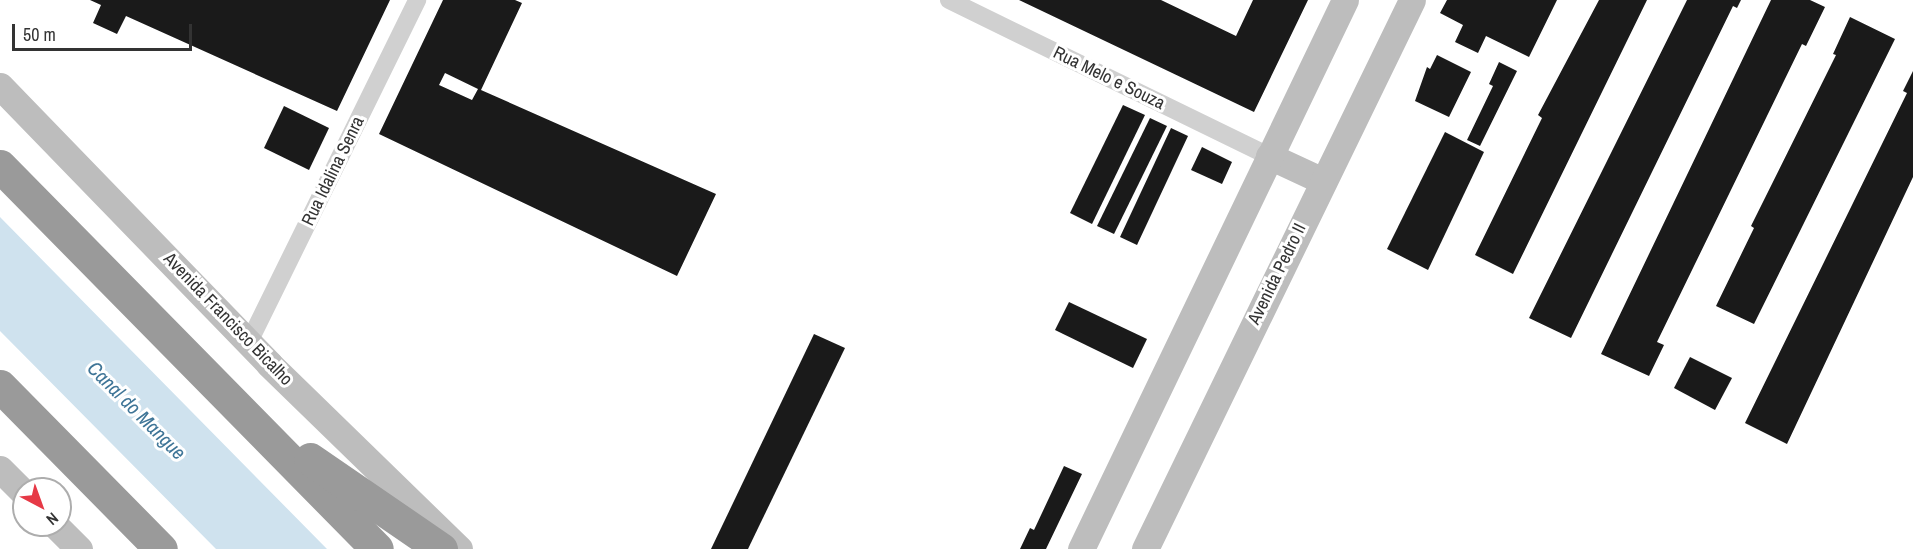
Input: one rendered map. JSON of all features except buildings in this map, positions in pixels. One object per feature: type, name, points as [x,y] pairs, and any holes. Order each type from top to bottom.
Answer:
[{"type":"highway","points":[[0,166],[377,549]]},
{"type":"highway","points":[[0,386],[161,549]]},
{"type":"highway","points":[[237,407],[441,549]]},
{"type":"street","name":"Rua Idalina Senra","points":[[249,342],[417,0]]},
{"type":"street","name":"Rua Melo e Souza","points":[[949,0],[1269,156]]},
{"type":"street","points":[[1081,549],[1345,0]]},
{"type":"street","name":"Avenida Pedro II","points":[[1145,549],[1412,0]]},
{"type":"street","name":"Avenida Francisco Bicalho","points":[[0,86],[249,342],[459,549]]},
{"type":"street","points":[[1269,156],[1323,181]]},
{"type":"street","points":[[0,469],[12,481]]},
{"type":"street","points":[[67,537],[79,549]]},
{"type":"water","name":"Canal do Mangue","points":[[0,217],[327,549],[216,549],[0,331]]}]
